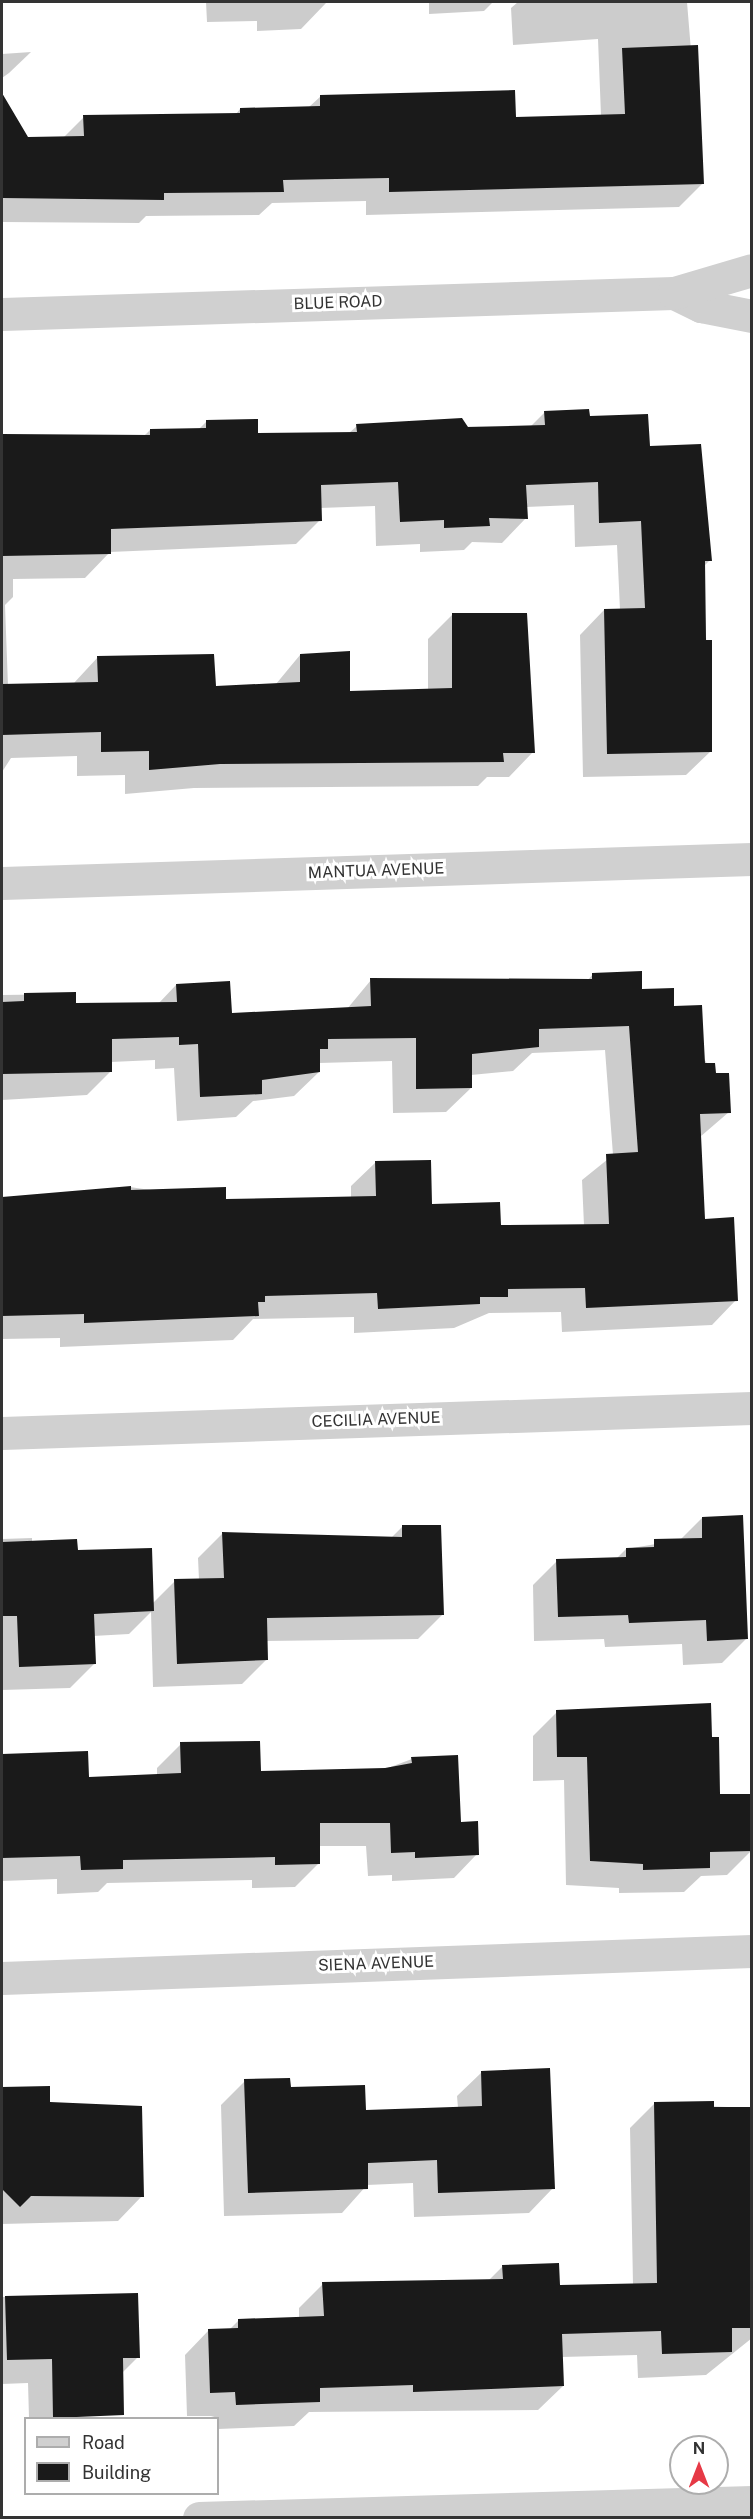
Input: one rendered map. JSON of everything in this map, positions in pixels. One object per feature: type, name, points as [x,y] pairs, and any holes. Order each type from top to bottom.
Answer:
[{"type":"street","name":"BLUE ROAD","points":[[2,314],[674,292],[752,270]]},
{"type":"street","name":"BLUE ROAD","points":[[674,292],[701,306],[752,316]]},
{"type":"street","name":"MANTUA AVENUE","points":[[2,883],[752,859]]},
{"type":"street","name":"CECILIA AVENUE","points":[[2,1433],[752,1407]]},
{"type":"street","name":"SIENA AVENUE","points":[[2,1978],[752,1950]]},
{"type":"street","points":[[199,2517],[752,2502]]},
{"type":"building","points":[[698,45],[704,184],[389,192],[389,178],[283,180],[284,192],[164,193],[164,200],[2,198],[2,93],[28,137],[84,136],[83,115],[240,113],[240,108],[320,106],[320,95],[515,90],[516,117],[625,114],[622,48]]},
{"type":"building","points":[[589,409],[590,416],[648,414],[650,446],[701,444],[712,561],[705,561],[706,640],[712,640],[712,752],[607,754],[604,609],[645,608],[641,521],[599,523],[598,482],[526,485],[528,519],[489,518],[490,526],[444,528],[444,520],[400,522],[398,482],[321,485],[322,521],[111,529],[111,554],[2,556],[2,434],[150,435],[150,429],[206,428],[206,420],[258,419],[258,433],[357,432],[356,424],[462,418],[468,427],[545,425],[544,411]]},
{"type":"building","points":[[452,613],[527,613],[535,753],[503,753],[504,762],[220,764],[149,770],[149,751],[101,752],[101,732],[2,735],[2,684],[98,682],[97,656],[214,654],[216,686],[300,682],[300,654],[350,651],[350,691],[452,688]]},
{"type":"building","points":[[642,971],[642,989],[674,988],[674,1006],[702,1005],[705,1063],[715,1063],[716,1073],[729,1073],[731,1113],[700,1114],[705,1219],[734,1217],[738,1301],[586,1308],[585,1288],[508,1289],[508,1297],[480,1297],[480,1304],[378,1309],[377,1293],[265,1296],[265,1302],[258,1302],[259,1316],[84,1323],[84,1314],[2,1316],[2,1197],[131,1186],[131,1190],[226,1187],[226,1199],[376,1196],[375,1161],[431,1160],[432,1204],[500,1202],[501,1225],[609,1224],[606,1154],[638,1152],[629,1026],[539,1029],[539,1047],[472,1054],[472,1088],[416,1089],[416,1038],[328,1039],[328,1049],[320,1049],[320,1072],[262,1080],[262,1094],[200,1097],[198,1044],[179,1045],[179,1037],[112,1039],[112,1072],[2,1074],[2,1002],[24,1001],[24,993],[76,992],[76,1003],[177,1002],[176,984],[230,981],[232,1013],[371,1006],[370,978],[592,979],[592,973]]},
{"type":"building","points":[[743,1515],[748,1639],[707,1641],[706,1620],[629,1623],[628,1615],[558,1617],[556,1559],[626,1557],[626,1548],[654,1547],[654,1539],[702,1538],[702,1517]]},
{"type":"building","points":[[402,1525],[441,1525],[444,1615],[267,1618],[268,1660],[177,1664],[174,1579],[224,1578],[222,1532],[402,1537]]},
{"type":"building","points":[[77,1539],[78,1550],[152,1548],[154,1611],[94,1614],[96,1664],[19,1667],[17,1616],[2,1616],[2,1542]]},
{"type":"building","points":[[711,1703],[712,1737],[719,1737],[720,1794],[752,1794],[752,1851],[710,1852],[710,1868],[643,1870],[643,1864],[590,1861],[587,1757],[557,1757],[556,1710]]},
{"type":"building","points":[[260,1741],[261,1771],[385,1768],[412,1763],[411,1757],[458,1755],[461,1822],[478,1821],[479,1855],[415,1858],[415,1852],[391,1853],[390,1823],[320,1823],[320,1864],[275,1865],[275,1857],[123,1860],[123,1869],[81,1870],[80,1856],[2,1858],[2,1754],[88,1751],[89,1777],[181,1773],[180,1742]]},
{"type":"building","points":[[550,2068],[555,2189],[438,2193],[437,2160],[368,2163],[368,2189],[248,2193],[244,2079],[290,2078],[291,2087],[365,2085],[366,2110],[482,2106],[481,2071]]},
{"type":"building","points":[[50,2086],[50,2102],[142,2106],[144,2197],[31,2196],[20,2207],[2,2189],[2,2087]]},
{"type":"building","points":[[714,2101],[714,2107],[752,2107],[752,2328],[732,2328],[732,2352],[662,2354],[661,2331],[562,2334],[564,2386],[413,2392],[413,2385],[320,2388],[320,2402],[236,2405],[235,2392],[210,2393],[208,2329],[238,2328],[238,2319],[324,2316],[322,2282],[503,2279],[502,2265],[559,2263],[560,2285],[657,2283],[654,2102]]},
{"type":"building","points":[[138,2293],[140,2358],[123,2358],[124,2415],[53,2417],[52,2359],[7,2360],[5,2296]]}]
